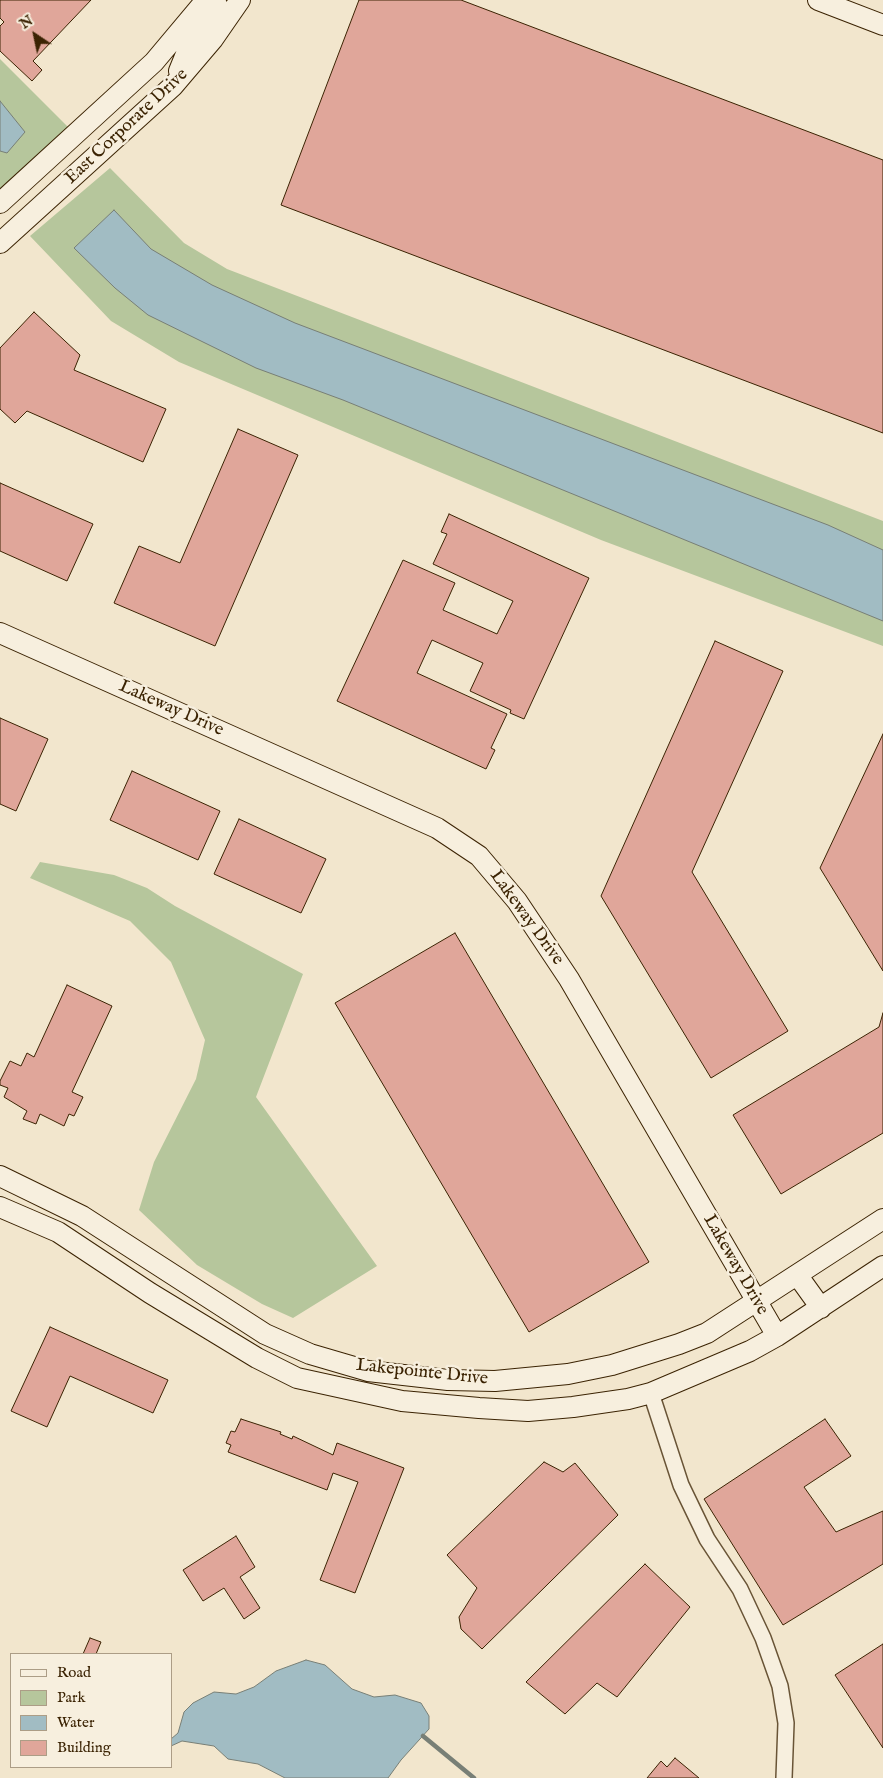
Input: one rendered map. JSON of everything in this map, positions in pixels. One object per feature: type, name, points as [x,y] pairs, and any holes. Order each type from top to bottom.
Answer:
[{"type":"main road","name":"East Corporate Drive","points":[[0,203],[154,62],[206,0]]},
{"type":"main road","points":[[173,86],[188,49],[220,0]]},
{"type":"main road","name":"East Corporate Drive","points":[[0,243],[173,86],[213,39],[240,0]]},
{"type":"main road","points":[[818,0],[883,25]]},
{"type":"main road","name":"Lakeway Drive","points":[[0,633],[437,828],[479,856],[517,901],[569,979],[756,1303],[777,1336]]},
{"type":"main road","name":"Lakepointe Drive","points":[[0,1176],[82,1216],[266,1334],[310,1354],[368,1371],[448,1380],[495,1381],[568,1374],[650,1354],[708,1333],[883,1219]]},
{"type":"main road","name":"Lakepointe Drive","points":[[0,1207],[58,1232],[150,1293],[257,1358],[297,1378],[402,1401],[479,1408],[528,1411],[573,1407],[628,1399],[651,1392],[750,1350],[777,1336],[883,1266]]},
{"type":"main road","points":[[798,1276],[821,1308]]},
{"type":"main road","points":[[257,1358],[266,1334]]},
{"type":"street","points":[[651,1392],[680,1485],[707,1539],[740,1588],[763,1638],[777,1678],[786,1723],[784,1778]]},
{"type":"green space","points":[[0,59],[69,128],[0,190]]},
{"type":"green space","points":[[110,168],[184,243],[227,269],[883,521],[883,646],[601,540],[179,362],[111,321],[30,236]]},
{"type":"green space","points":[[40,862],[114,875],[147,888],[175,906],[303,974],[256,1097],[377,1266],[293,1318],[262,1304],[197,1265],[139,1210],[154,1162],[196,1079],[205,1040],[171,962],[130,921],[30,878]]},
{"type":"water","points":[[0,101],[25,132],[7,153],[0,151]]},
{"type":"water","points":[[114,210],[151,249],[212,285],[295,323],[828,525],[883,550],[883,621],[343,400],[256,368],[148,315],[115,288],[74,248]]},
{"type":"water","points":[[306,1660],[325,1665],[352,1689],[374,1697],[395,1695],[421,1703],[429,1716],[429,1729],[401,1760],[388,1778],[285,1778],[258,1764],[228,1759],[214,1746],[182,1741],[172,1746],[172,1738],[178,1733],[184,1712],[193,1703],[214,1692],[236,1694],[254,1687],[276,1671]]},
{"type":"building","points":[[0,0],[91,0],[33,61],[42,70],[32,81],[0,51],[0,26],[4,22],[0,18]]},
{"type":"building","points":[[359,0],[461,0],[883,160],[883,433],[281,205]]},
{"type":"building","points":[[34,312],[80,355],[74,370],[166,409],[143,462],[27,411],[15,423],[0,409],[0,348]]},
{"type":"building","points":[[238,429],[298,455],[215,646],[114,603],[139,546],[180,563]]},
{"type":"building","points":[[0,483],[93,524],[67,581],[0,551]]},
{"type":"building","points":[[449,514],[589,578],[524,719],[510,713],[511,710],[470,691],[483,663],[432,640],[417,673],[507,714],[491,748],[495,750],[486,769],[337,701],[403,560],[455,583],[443,610],[497,634],[513,601],[433,564],[447,534],[441,532]]},
{"type":"building","points":[[715,641],[783,671],[692,872],[788,1031],[711,1078],[601,896]]},
{"type":"building","points":[[0,718],[48,739],[16,811],[0,804]]},
{"type":"building","points":[[883,734],[883,971],[820,868]]},
{"type":"building","points":[[132,771],[220,811],[198,860],[110,820]]},
{"type":"building","points":[[239,819],[326,859],[301,913],[214,874]]},
{"type":"building","points":[[455,933],[649,1262],[529,1332],[335,1003]]},
{"type":"building","points":[[67,985],[112,1006],[72,1092],[83,1097],[74,1116],[69,1114],[64,1126],[40,1114],[36,1124],[23,1119],[27,1111],[4,1097],[8,1088],[0,1085],[0,1081],[10,1061],[21,1066],[27,1053],[34,1057]]},
{"type":"building","points":[[883,1013],[883,1133],[781,1194],[733,1115],[879,1027]]},
{"type":"building","points":[[50,1327],[168,1380],[153,1413],[70,1376],[47,1427],[11,1411]]},
{"type":"building","points":[[241,1419],[281,1432],[280,1434],[292,1439],[293,1436],[333,1455],[337,1443],[404,1468],[355,1593],[320,1580],[358,1482],[333,1473],[327,1490],[228,1452],[231,1445],[226,1443],[231,1431],[235,1432]]},
{"type":"building","points":[[825,1419],[851,1456],[804,1487],[836,1532],[883,1511],[883,1564],[783,1625],[704,1499]]},
{"type":"building","points":[[544,1462],[563,1472],[575,1463],[618,1515],[482,1649],[461,1629],[459,1617],[477,1588],[447,1555]]},
{"type":"building","points":[[236,1536],[255,1567],[240,1577],[260,1608],[244,1619],[224,1588],[203,1601],[183,1570]]},
{"type":"building","points":[[645,1564],[690,1607],[617,1697],[597,1683],[565,1714],[526,1682]]},
{"type":"building","points":[[90,1638],[101,1642],[96,1653],[83,1653]]},
{"type":"building","points":[[883,1644],[883,1748],[835,1675]]},
{"type":"building","points":[[675,1758],[699,1778],[647,1778],[661,1761],[667,1767]]},
{"type":"waterway","points":[[423,1736],[474,1778]]}]
